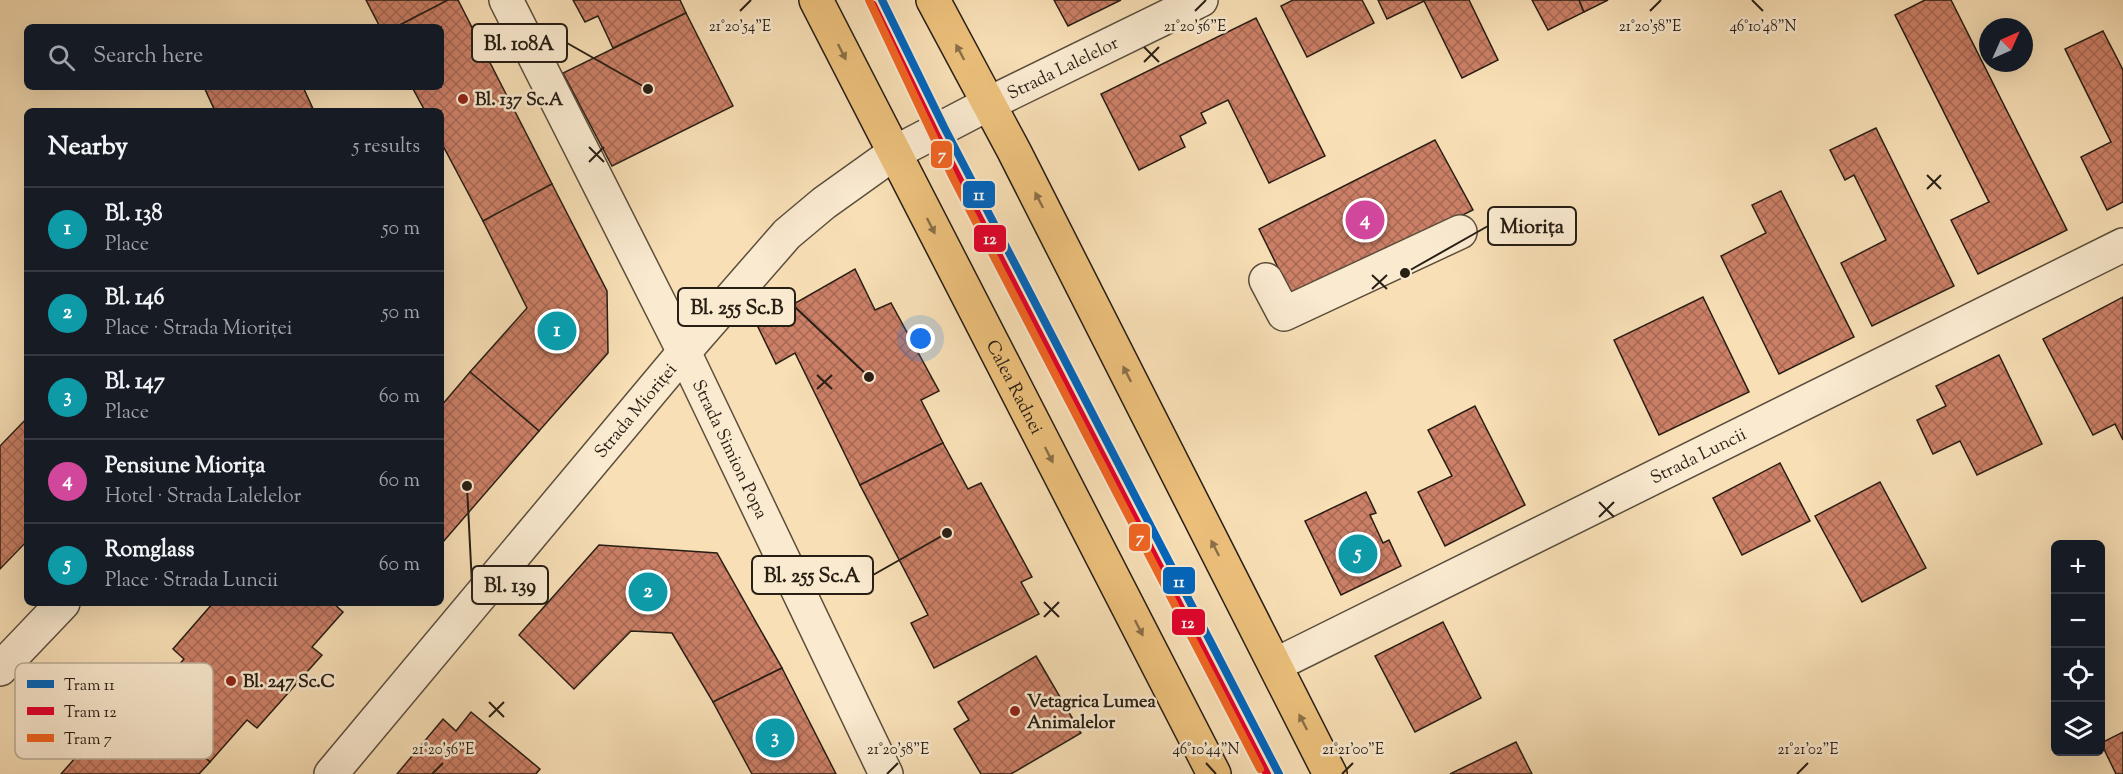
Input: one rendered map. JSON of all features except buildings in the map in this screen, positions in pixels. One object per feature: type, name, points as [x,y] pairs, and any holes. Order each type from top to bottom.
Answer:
[{"type":"main road","name":"Calea Radnei","points":[[816,0],[1214,774]]},
{"type":"main road","points":[[933,0],[1330,774]]},
{"type":"street","name":"Strada Simion Popa","points":[[506,0],[684,352],[886,774]]},
{"type":"street","name":"Strada Lalelelor","points":[[988,104],[1202,0]]},
{"type":"street","name":"Strada Mioriței","points":[[331,774],[684,352],[788,234],[824,203],[894,153],[988,104]]},
{"type":"street","points":[[1266,280],[1284,314],[1460,232]]},
{"type":"street","name":"Strada Luncii","points":[[1275,665],[2123,245]]},
{"type":"street","points":[[0,669],[60,606]]},
{"type":"tram line","name":"7","points":[[869,0],[953,178],[1260,769]]},
{"type":"tram line","name":"11","points":[[882,0],[944,127],[1279,774]]},
{"type":"tram line","name":"12","points":[[873,5],[935,132],[1267,774]]},
{"type":"place","name":"Bl. 108A","points":[[648,89]]},
{"type":"place","name":"Bl. 137 Sc.A","points":[[463,99]]},
{"type":"place","name":"Pensiune Miorița","points":[[1365,220]]},
{"type":"place","name":"Miorița","points":[[1405,273]]},
{"type":"place","name":"Bl. 138","points":[[557,331]]},
{"type":"place","name":"Bl. 255 Sc.B","points":[[869,377]]},
{"type":"place","name":"Bl. 139","points":[[467,486]]},
{"type":"place","name":"Bl. 255 Sc.A","points":[[947,533]]},
{"type":"place","name":"Romglass","points":[[1358,554]]},
{"type":"place","name":"Bl. 146","points":[[648,592]]},
{"type":"place","name":"Bl. 247 Sc.C","points":[[231,681]]},
{"type":"place","name":"Vetagrica Lumea Animalelor","points":[[1015,711]]},
{"type":"place","name":"Bl. 147","points":[[775,738]]}]
